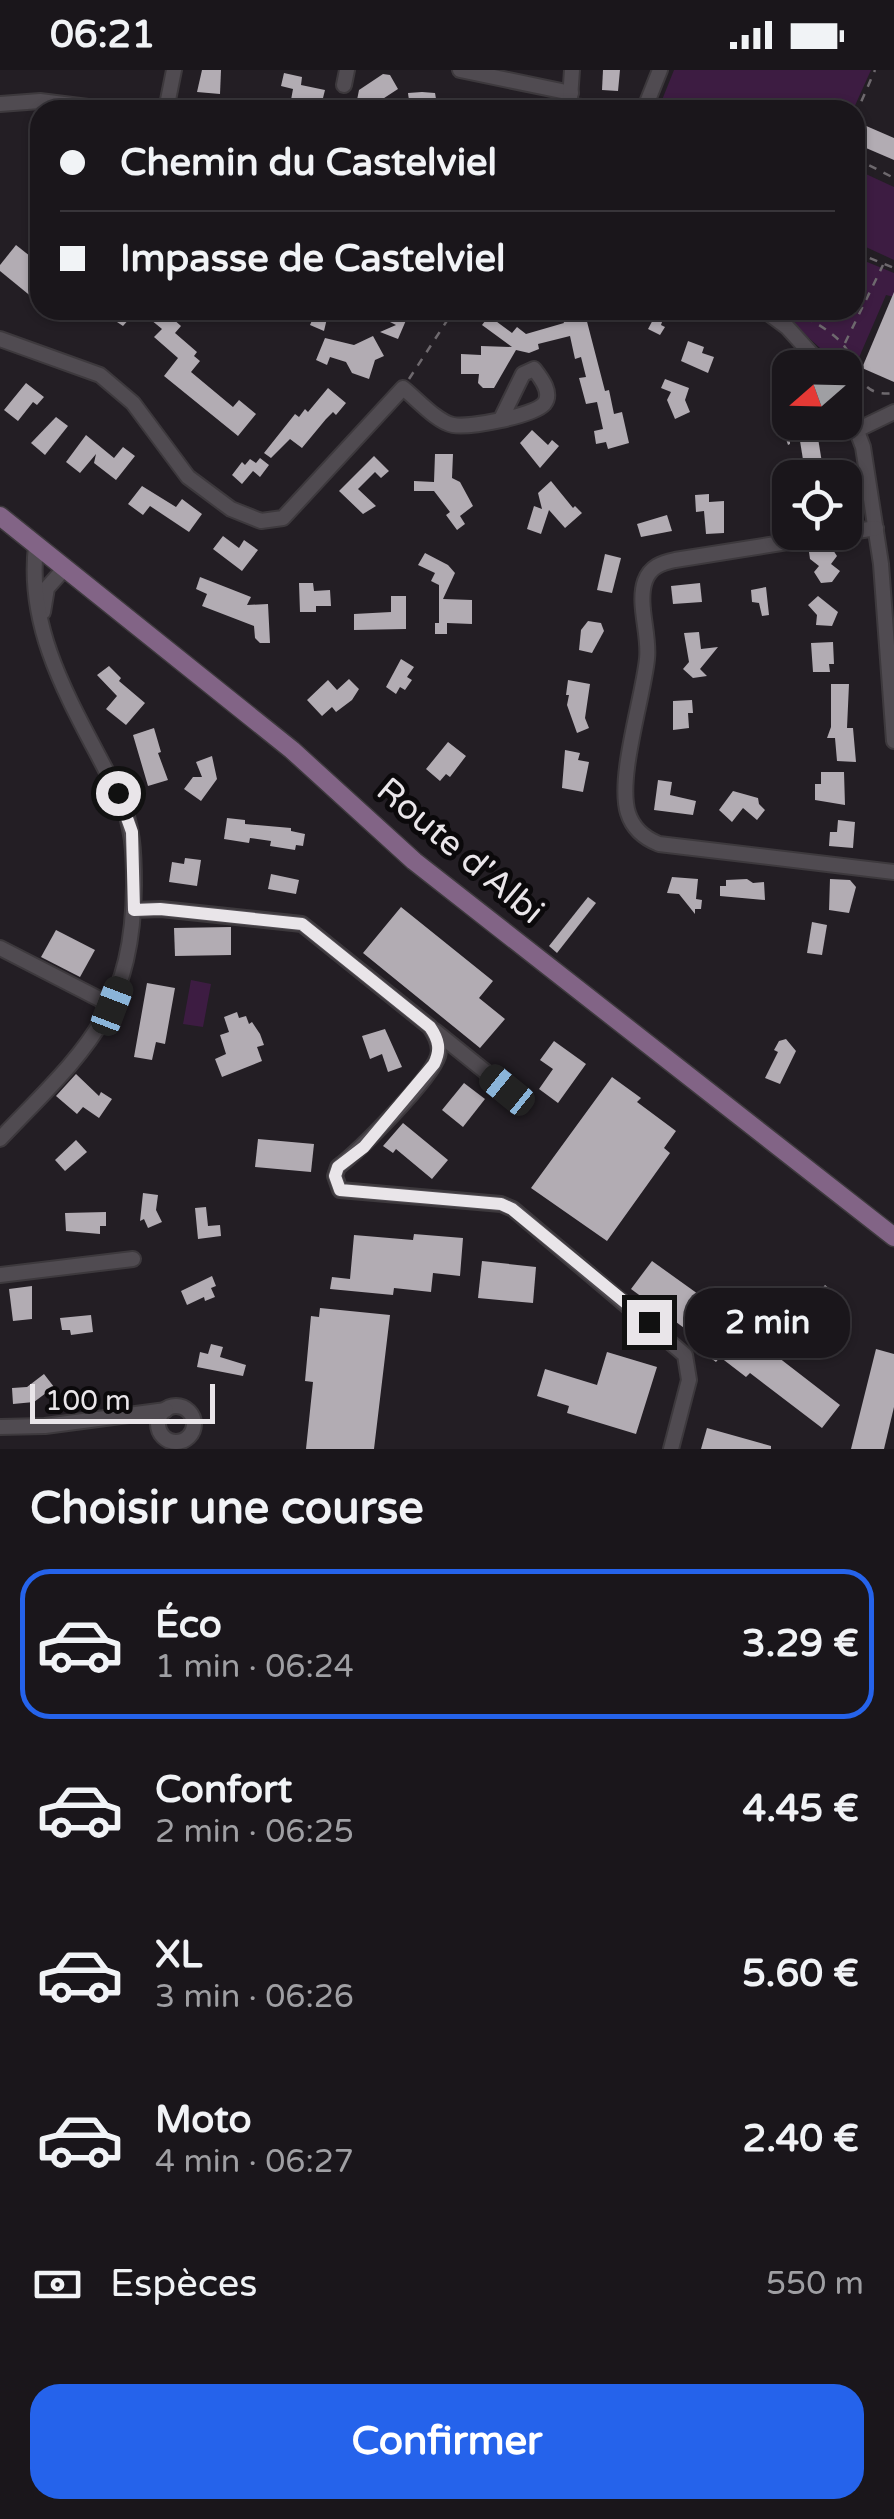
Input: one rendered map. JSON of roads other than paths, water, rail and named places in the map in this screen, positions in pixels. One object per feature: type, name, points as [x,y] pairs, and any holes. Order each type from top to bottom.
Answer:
[{"type":"main road","name":"Route d'Albi","points":[[0,516],[292,750],[414,861],[890,1236]]},
{"type":"street","points":[[168,100],[174,70]]},
{"type":"street","points":[[460,70],[560,100]]},
{"type":"street","points":[[570,100],[572,70]]},
{"type":"street","points":[[648,100],[660,70]]},
{"type":"street","points":[[0,104],[30,102]]},
{"type":"street","points":[[777,320],[807,350]]},
{"type":"street","points":[[0,340],[100,375],[133,404],[188,478],[231,509],[261,522],[283,518],[403,388],[450,425],[477,425],[501,419]]},
{"type":"street","points":[[862,426],[894,412]]},
{"type":"street","points":[[860,440],[876,528],[891,653],[894,741]]},
{"type":"street","points":[[876,528],[675,560],[653,568],[643,592],[648,656],[625,792],[629,817],[636,830],[659,844],[894,872]]},
{"type":"street","points":[[0,1139],[80,1054],[112,1006],[126,960],[134,910],[134,856],[127,814],[79,725],[42,628],[33,577],[36,546]]},
{"type":"street","points":[[42,628],[46,588],[64,569]]},
{"type":"street","points":[[134,910],[160,909],[302,924],[507,1090]]},
{"type":"street","points":[[0,948],[112,1006]]},
{"type":"street","points":[[430,1027],[439,1045],[434,1064],[364,1147],[338,1167],[336,1184],[340,1190],[501,1204],[512,1209],[686,1355],[688,1380],[671,1449]]},
{"type":"street","points":[[0,1275],[133,1259]]},
{"type":"street","points":[[0,1428],[166,1410]]}]
